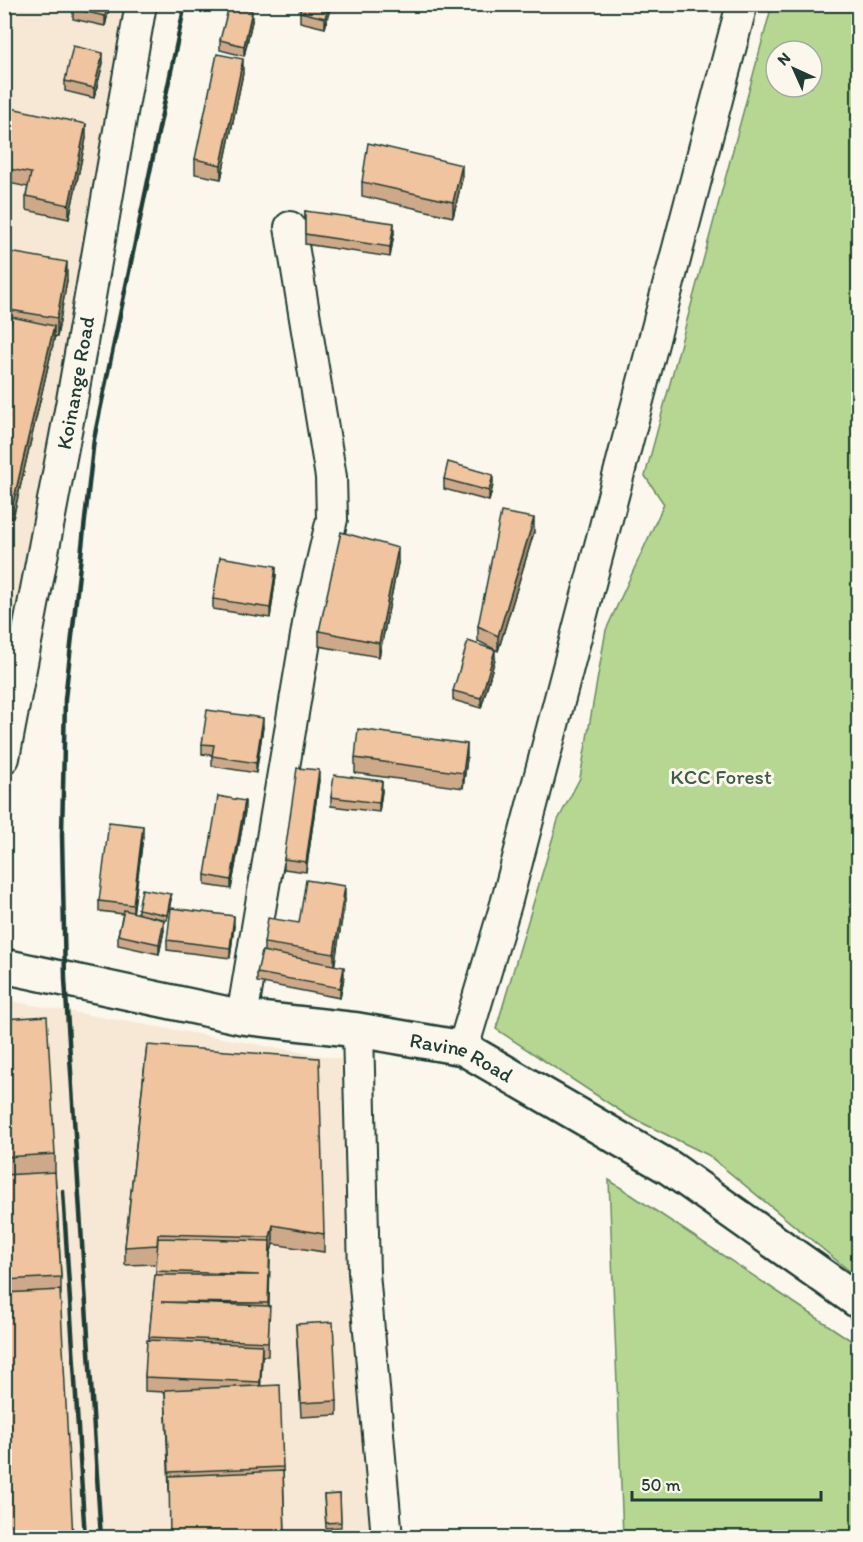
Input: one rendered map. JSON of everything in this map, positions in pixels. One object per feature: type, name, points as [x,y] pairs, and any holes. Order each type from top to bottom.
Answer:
[{"type":"street","name":"Koinange Road","points":[[4,758],[72,400],[141,4]]},
{"type":"street","points":[[463,1048],[506,904],[742,4]]},
{"type":"street","points":[[242,1017],[310,612],[332,519],[331,477],[290,227]]},
{"type":"street","name":"Ravine Road","points":[[4,966],[242,1017],[358,1030],[463,1048],[670,1168],[858,1301]]},
{"type":"street","points":[[358,1030],[364,1273],[387,1538]]},
{"type":"shaded area","points":[[5,5],[157,5],[5,688]]},
{"type":"shaded area","points":[[4,1000],[341,1059],[373,1537],[5,1537]]},
{"type":"green space","name":"KCC Forest","points":[[772,5],[858,5],[858,1278],[708,1155],[628,1116],[496,1029],[558,820],[580,778],[606,630],[664,504],[645,476]]},
{"type":"green space","points":[[609,1180],[858,1345],[858,1537],[623,1537]]},
{"type":"building","points":[[74,4],[107,4],[105,16],[73,9]]},
{"type":"building","points":[[302,4],[329,4],[325,18],[300,12]]},
{"type":"building","points":[[229,6],[252,11],[244,46],[220,40]]},
{"type":"building","points":[[73,46],[103,53],[94,88],[65,81]]},
{"type":"building","points":[[217,54],[243,59],[221,165],[195,159]]},
{"type":"building","points":[[11,108],[86,124],[69,205],[26,196],[31,173],[4,168],[4,135]]},
{"type":"building","points":[[368,143],[462,165],[453,202],[362,182]]},
{"type":"building","points":[[305,211],[394,223],[390,247],[305,234]]},
{"type":"building","points":[[4,251],[67,262],[57,318],[4,309]]},
{"type":"building","points":[[12,317],[54,326],[13,503],[4,502],[4,349]]},
{"type":"building","points":[[448,462],[493,475],[489,491],[444,479]]},
{"type":"building","points":[[501,512],[534,518],[498,636],[478,626]]},
{"type":"building","points":[[341,532],[398,548],[379,643],[319,631]]},
{"type":"building","points":[[220,557],[276,566],[270,608],[213,599]]},
{"type":"building","points":[[468,641],[495,650],[481,698],[453,691]]},
{"type":"building","points":[[207,710],[263,718],[256,763],[212,756],[214,745],[202,744]]},
{"type":"building","points":[[358,729],[467,744],[463,773],[355,758]]},
{"type":"building","points":[[297,768],[319,770],[306,862],[284,859]]},
{"type":"building","points":[[334,775],[382,781],[379,803],[331,797]]},
{"type":"building","points":[[218,796],[245,801],[231,880],[205,875]]},
{"type":"building","points":[[109,822],[143,826],[133,905],[99,901]]},
{"type":"building","points":[[306,880],[345,886],[334,954],[264,943],[268,918],[299,923]]},
{"type":"building","points":[[142,889],[171,894],[167,915],[138,909]]},
{"type":"building","points":[[171,908],[234,916],[230,948],[167,940]]},
{"type":"building","points":[[124,910],[164,920],[159,944],[118,935]]},
{"type":"building","points":[[262,951],[344,967],[340,988],[257,973]]},
{"type":"building","points":[[47,1016],[55,1154],[4,1157],[4,1019]]},
{"type":"building","points":[[147,1045],[319,1058],[324,1234],[273,1225],[270,1237],[158,1234],[157,1245],[125,1247]]},
{"type":"building","points":[[55,1172],[61,1277],[4,1280],[4,1175]]},
{"type":"building","points":[[158,1238],[270,1241],[268,1303],[161,1302],[270,1306],[268,1342],[149,1337],[155,1275],[259,1275],[156,1271]]},
{"type":"building","points":[[60,1290],[73,1538],[4,1538],[4,1293]]},
{"type":"building","points":[[333,1322],[337,1401],[301,1403],[296,1324]]},
{"type":"building","points":[[147,1340],[262,1345],[260,1382],[145,1377]]},
{"type":"building","points":[[280,1385],[283,1467],[169,1472],[165,1390]]},
{"type":"building","points":[[283,1471],[285,1538],[170,1538],[169,1476]]},
{"type":"building","points":[[340,1494],[341,1522],[326,1523],[324,1495]]},
{"type":"building","points":[[344,1536],[344,1538],[320,1538],[320,1537]]},
{"type":"railway","points":[[101,1538],[65,979],[62,835],[65,699],[94,439],[185,4]]},
{"type":"railway","points":[[63,1191],[85,1538]]}]
